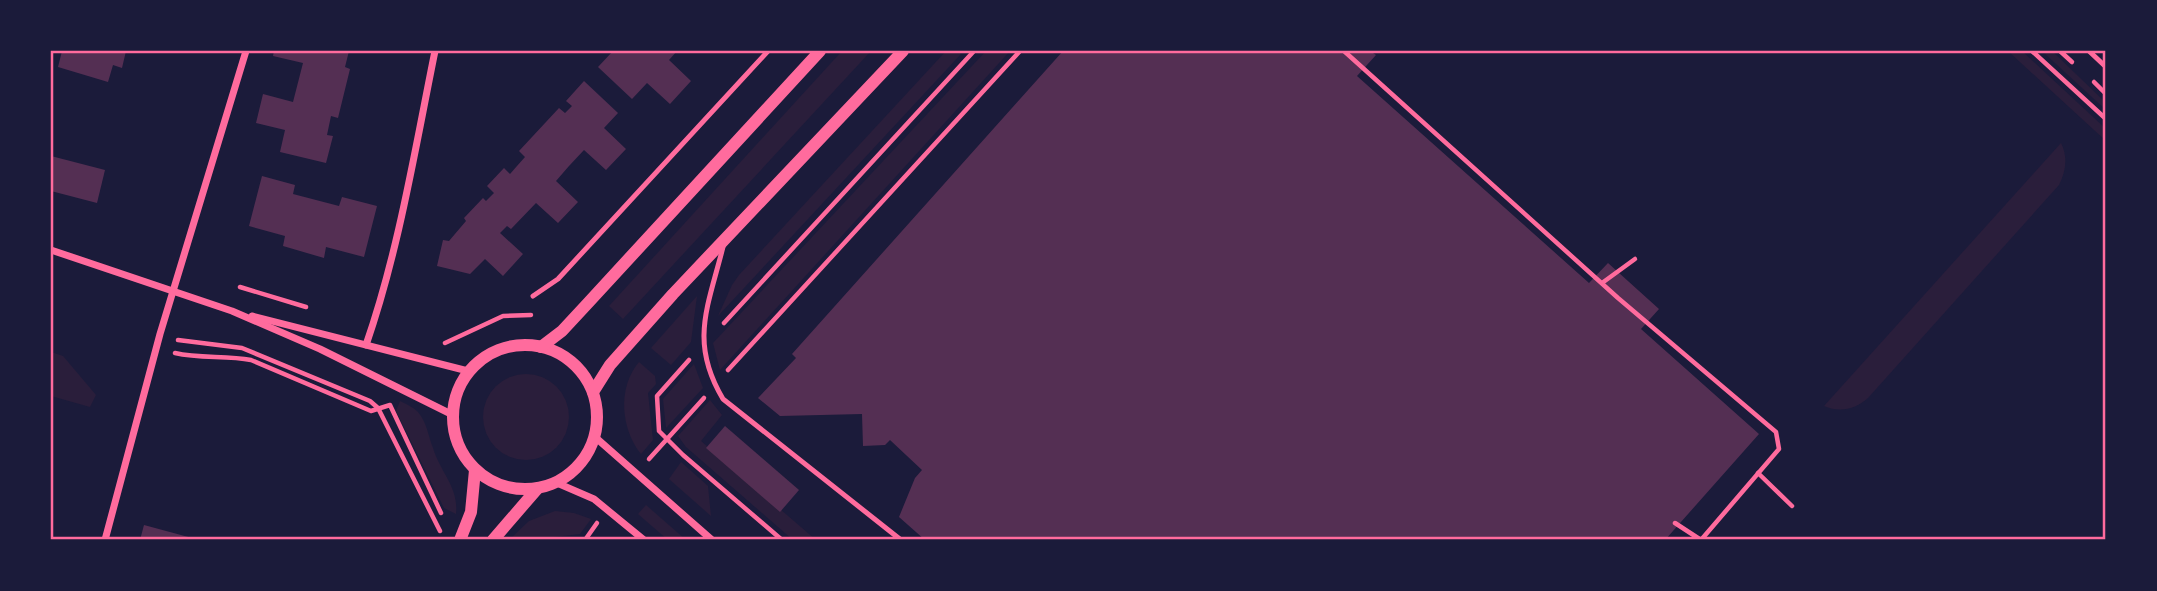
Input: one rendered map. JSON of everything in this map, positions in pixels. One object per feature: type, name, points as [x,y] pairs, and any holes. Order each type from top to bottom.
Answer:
[{"type":"street","points":[[105,540],[160,334],[246,51]]},
{"type":"street","points":[[366,345],[377,313],[405,200],[435,51]]},
{"type":"street","points":[[541,347],[562,331],[820,51]]},
{"type":"street","points":[[593,392],[610,365],[726,235],[903,51]]},
{"type":"street","points":[[51,250],[232,311],[468,371]]},
{"type":"street","points":[[232,311],[320,349],[453,415]]},
{"type":"street","points":[[525,345],[541,347],[571,361],[586,378],[597,409],[595,438],[581,464],[557,483],[537,489],[514,489],[499,485],[475,470],[460,448],[454,430],[456,396],[468,371],[484,357],[497,350],[525,345]]},
{"type":"street","points":[[595,438],[712,540]]},
{"type":"street","points":[[454,538],[472,504],[475,470]]},
{"type":"street","points":[[557,483],[582,493],[607,508],[644,540]]},
{"type":"street","points":[[493,540],[537,489]]},
{"type":"lane","points":[[533,296],[558,279],[768,51]]},
{"type":"lane","points":[[2089,51],[2106,67]]},
{"type":"lane","points":[[726,235],[704,324],[703,346],[715,385],[723,399],[901,540]]},
{"type":"path","points":[[782,540],[659,431],[657,396],[974,51]]},
{"type":"path","points":[[635,473],[668,440],[1020,51]]},
{"type":"path","points":[[1344,51],[1602,283],[1776,432],[1779,449],[1701,540],[1675,523]]},
{"type":"path","points":[[2032,51],[2106,119]]},
{"type":"path","points":[[1602,283],[1635,259]]},
{"type":"path","points":[[240,287],[319,311]]},
{"type":"path","points":[[438,345],[452,342],[503,316],[539,316]]},
{"type":"path","points":[[160,334],[186,342],[242,348],[370,401],[379,408],[440,532],[454,538]]},
{"type":"path","points":[[157,349],[185,356],[251,360],[371,411],[390,405],[441,513]]},
{"type":"path","points":[[1758,473],[1792,506]]},
{"type":"path","points":[[585,540],[607,508]]},
{"type":"shaded area","points":[[842,51],[871,51],[623,319],[609,306]]},
{"type":"shaded area","points":[[946,51],[958,51],[961,54],[718,316],[739,275]]},
{"type":"shaded area","points":[[986,51],[1010,51],[720,370],[713,343]]},
{"type":"shaded area","points":[[2008,51],[2022,51],[2106,129],[2106,141]]},
{"type":"shaded area","points":[[2042,51],[2052,51],[2106,103],[2106,110]]},
{"type":"shaded area","points":[[2061,143],[2065,164],[2059,185],[1868,398],[1848,409],[1824,406]]},
{"type":"shaded area","points":[[697,296],[691,342],[671,365],[651,348]]},
{"type":"shaded area","points":[[51,352],[63,356],[96,395],[90,407],[51,396]]},
{"type":"shaded area","points":[[639,362],[655,376],[656,384],[648,393],[653,440],[641,454],[629,433],[624,408],[627,384]]},
{"type":"shaded area","points":[[694,364],[703,388],[666,428],[663,399]]},
{"type":"shaded area","points":[[526,374],[542,378],[556,387],[565,401],[569,417],[565,433],[556,447],[542,456],[526,460],[510,456],[496,447],[487,433],[483,417],[487,401],[496,387],[510,378]]},
{"type":"shaded area","points":[[710,400],[722,415],[701,441],[816,540],[793,540],[686,447],[678,436]]},
{"type":"shaded area","points":[[400,401],[416,410],[423,420],[436,457],[455,496],[456,514],[444,508],[396,411]]},
{"type":"shaded area","points":[[681,462],[708,486],[711,516],[669,479]]},
{"type":"shaded area","points":[[646,505],[686,540],[668,540],[638,514]]},
{"type":"shaded area","points":[[555,511],[574,513],[591,519],[580,534],[509,540],[529,521]]},
{"type":"building","points":[[62,51],[126,51],[122,68],[113,65],[108,82],[58,67]]},
{"type":"building","points":[[274,51],[349,51],[345,67],[350,69],[338,118],[331,116],[327,135],[333,136],[326,163],[280,152],[285,130],[256,123],[263,94],[293,102],[303,63],[273,56]]},
{"type":"building","points":[[613,51],[677,51],[669,60],[691,81],[670,104],[647,83],[632,99],[598,67]]},
{"type":"building","points":[[1063,51],[1370,51],[1376,55],[1357,76],[1589,283],[1608,263],[1659,309],[1641,329],[1759,434],[1665,540],[925,540],[899,517],[915,478],[922,470],[890,440],[885,445],[863,446],[862,414],[780,416],[758,398],[796,358],[792,354]]},
{"type":"building","points":[[584,81],[618,113],[604,128],[626,149],[606,170],[584,150],[569,166],[556,181],[578,202],[558,223],[536,203],[511,229],[507,226],[500,233],[523,254],[503,276],[485,259],[470,274],[437,266],[443,240],[449,241],[466,221],[464,218],[483,198],[486,201],[494,193],[487,186],[504,168],[510,174],[525,157],[519,151],[559,108],[565,113],[572,106],[566,101]]},
{"type":"building","points":[[51,156],[105,170],[97,203],[51,191]]},
{"type":"building","points":[[262,176],[295,185],[293,194],[339,206],[342,197],[377,206],[364,257],[326,247],[324,258],[283,246],[285,236],[249,226]]},
{"type":"building","points":[[725,426],[799,490],[780,512],[706,448]]},
{"type":"building","points":[[144,525],[192,538],[140,540]]}]
